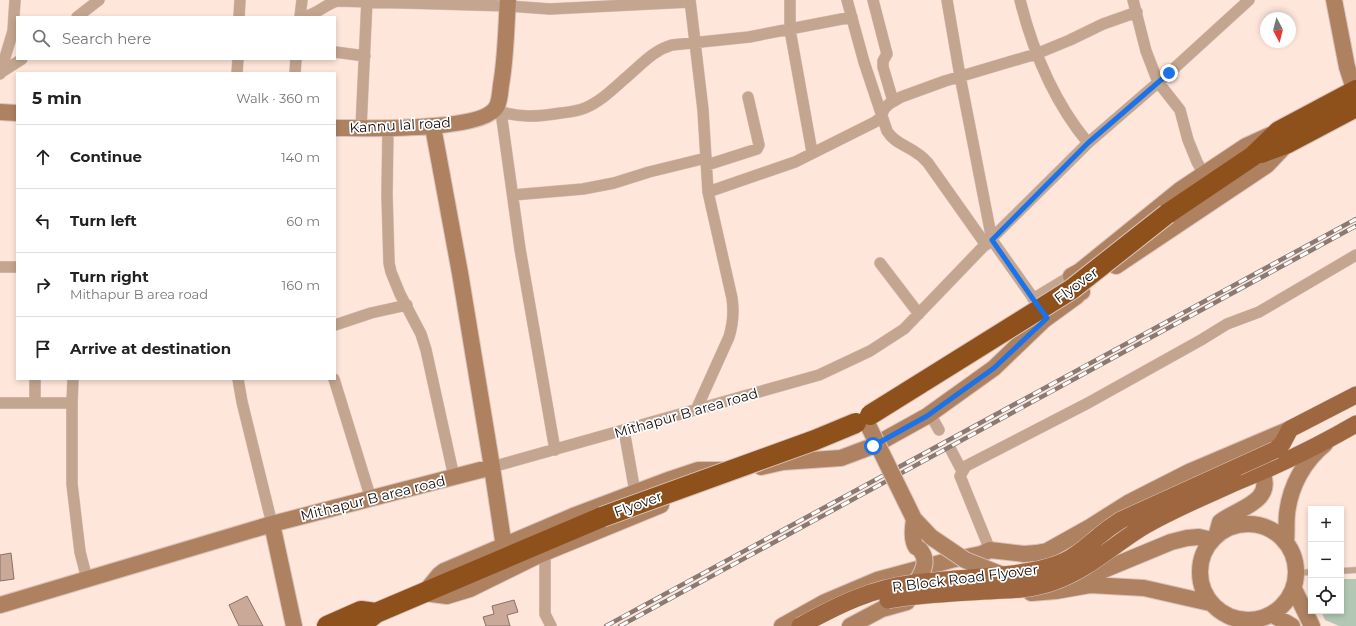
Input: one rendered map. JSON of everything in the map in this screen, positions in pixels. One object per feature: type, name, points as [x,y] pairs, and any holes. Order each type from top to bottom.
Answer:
[{"type":"highway","name":"Flyover","points":[[376,613],[602,518],[865,422],[1072,289],[1167,214],[1249,158],[1356,96]]},
{"type":"highway","points":[[327,626],[361,611],[376,613]]},
{"type":"highway","points":[[360,626],[376,613]]},
{"type":"main road","points":[[1290,429],[1356,395]]},
{"type":"main road","name":"R Block Road Flyover","points":[[823,626],[862,607],[884,600],[910,596],[1016,590],[1053,582],[1088,565],[1124,539],[1155,521],[1236,482],[1262,472],[1356,424]]},
{"type":"main road","name":"R Block Road Flyover","points":[[804,622],[859,596],[880,589],[916,583],[1003,575],[1049,567],[1066,561],[1082,551],[1100,535],[1121,520],[1275,450],[1282,444],[1290,429]]},
{"type":"street","points":[[0,74],[11,42],[15,20],[15,0]]},
{"type":"street","points":[[78,16],[98,0]]},
{"type":"street","points":[[239,16],[240,0]]},
{"type":"street","points":[[301,16],[302,0]]},
{"type":"street","points":[[790,0],[790,30],[812,152]]},
{"type":"street","points":[[847,0],[881,117],[890,137],[920,155],[931,167],[1047,318]]},
{"type":"street","points":[[873,0],[887,54],[883,61],[883,67],[894,101]]},
{"type":"street","points":[[947,0],[989,242]]},
{"type":"street","points":[[1020,0],[1036,54],[1059,102],[1072,123],[1088,143]]},
{"type":"street","points":[[1133,0],[1146,51],[1158,82],[1180,110],[1188,140],[1197,162],[1204,174]]},
{"type":"street","name":"Mithapur B area road","points":[[0,605],[272,524],[492,467],[696,410],[826,372],[870,351],[904,328],[1088,143],[1249,0]]},
{"type":"street","points":[[1334,0],[1342,45],[1356,96]]},
{"type":"street","points":[[305,16],[319,12],[330,3],[337,1],[508,3],[550,9],[690,1],[703,110],[708,192],[732,298],[733,321],[729,337],[696,410]]},
{"type":"street","points":[[361,128],[367,1]]},
{"type":"street","points":[[508,3],[503,73],[498,111],[513,195],[520,250],[555,450]]},
{"type":"street","points":[[708,192],[790,164],[875,122],[881,117],[884,109],[894,101],[920,90],[960,76],[1036,54],[1103,24],[1137,12]]},
{"type":"street","points":[[498,111],[516,116],[529,117],[585,108],[595,102],[649,57],[664,47],[749,37],[852,17]]},
{"type":"street","points":[[336,52],[365,56]]},
{"type":"street","points":[[0,74],[21,60]]},
{"type":"street","points":[[238,60],[238,72]]},
{"type":"street","points":[[296,60],[296,72]]},
{"type":"street","points":[[513,195],[583,189],[614,183],[649,172],[706,162],[757,149],[759,146],[748,97]]},
{"type":"street","name":"Kannu lal road","points":[[336,128],[433,127],[478,118],[498,111]]},
{"type":"street","points":[[0,112],[16,113]]},
{"type":"street","points":[[433,127],[460,273],[504,547]]},
{"type":"street","points":[[388,128],[389,263],[391,272],[426,350],[454,477]]},
{"type":"street","points":[[1033,299],[1080,271],[1180,190],[1246,146],[1284,137]]},
{"type":"street","points":[[424,593],[447,596],[462,591],[545,553],[748,470],[782,462],[840,458],[873,446],[930,414],[994,368],[1047,318],[1126,258],[1267,165],[1284,137]]},
{"type":"street","points":[[990,550],[960,476],[966,466],[1088,403],[1227,324],[1263,310],[1356,255]]},
{"type":"street","points":[[880,263],[919,314]]},
{"type":"street","points":[[0,267],[16,267]]},
{"type":"street","points":[[1071,276],[1082,292]]},
{"type":"street","points":[[336,325],[371,313],[407,305]]},
{"type":"street","points":[[35,380],[35,403]]},
{"type":"street","points":[[73,380],[72,484],[80,552],[87,579]]},
{"type":"street","points":[[238,380],[245,416],[272,524],[294,626]]},
{"type":"street","points":[[334,380],[371,499]]},
{"type":"street","points":[[0,403],[72,403]]},
{"type":"street","points":[[930,414],[939,430]]},
{"type":"street","points":[[865,422],[914,519],[943,547],[965,560],[1003,575]]},
{"type":"street","points":[[782,626],[804,622],[825,602],[877,580],[951,560],[982,554],[990,550],[1024,554],[1047,551],[1090,527],[1128,503],[1191,471],[1290,429]]},
{"type":"street","points":[[624,430],[635,492]]},
{"type":"street","points":[[1286,542],[1287,514],[1290,495],[1299,474],[1308,460],[1336,435]]},
{"type":"street","points":[[951,450],[962,471]]},
{"type":"street","points":[[424,593],[444,571],[504,547],[573,516],[635,492],[698,470],[748,470]]},
{"type":"street","points":[[1071,588],[1101,570],[1171,542],[1187,538],[1214,537],[1231,527],[1246,524],[1261,526],[1275,532],[1286,542],[1304,573],[1286,604],[1273,615],[1251,621],[1228,617],[1210,603],[1202,588],[1199,571],[1203,555],[1214,537],[1220,522],[1259,498],[1264,491],[1266,479],[1262,472]]},
{"type":"street","points":[[914,519],[913,529],[916,546],[921,551],[925,565],[922,574],[916,583]]},
{"type":"street","points":[[545,553],[546,614],[551,626]]},
{"type":"street","points":[[1039,553],[1041,592]]},
{"type":"street","points":[[850,626],[882,609],[907,602],[934,598],[1041,592],[1090,585],[1144,588],[1210,603]]},
{"type":"street","points":[[1294,589],[1312,626]]},
{"type":"street","points":[[1273,615],[1292,626]]},
{"type":"lane","points":[[1344,571],[1356,570]]},
{"type":"green space","points":[[1344,579],[1356,579],[1356,626],[1339,626],[1325,620],[1322,614],[1344,614]]},
{"type":"building","points":[[11,553],[14,579],[0,581],[0,555]]},
{"type":"building","points":[[247,596],[263,626],[239,626],[229,605]]},
{"type":"building","points":[[514,600],[518,612],[507,615],[510,626],[486,626],[483,617],[494,614],[492,606]]},
{"type":"railway","points":[[606,626],[1356,219]]},
{"type":"railway","points":[[620,626],[1356,226]]},
{"type":"route","points":[[873,446],[927,416],[994,368],[1047,318],[992,240],[1088,143],[1169,73]]}]
